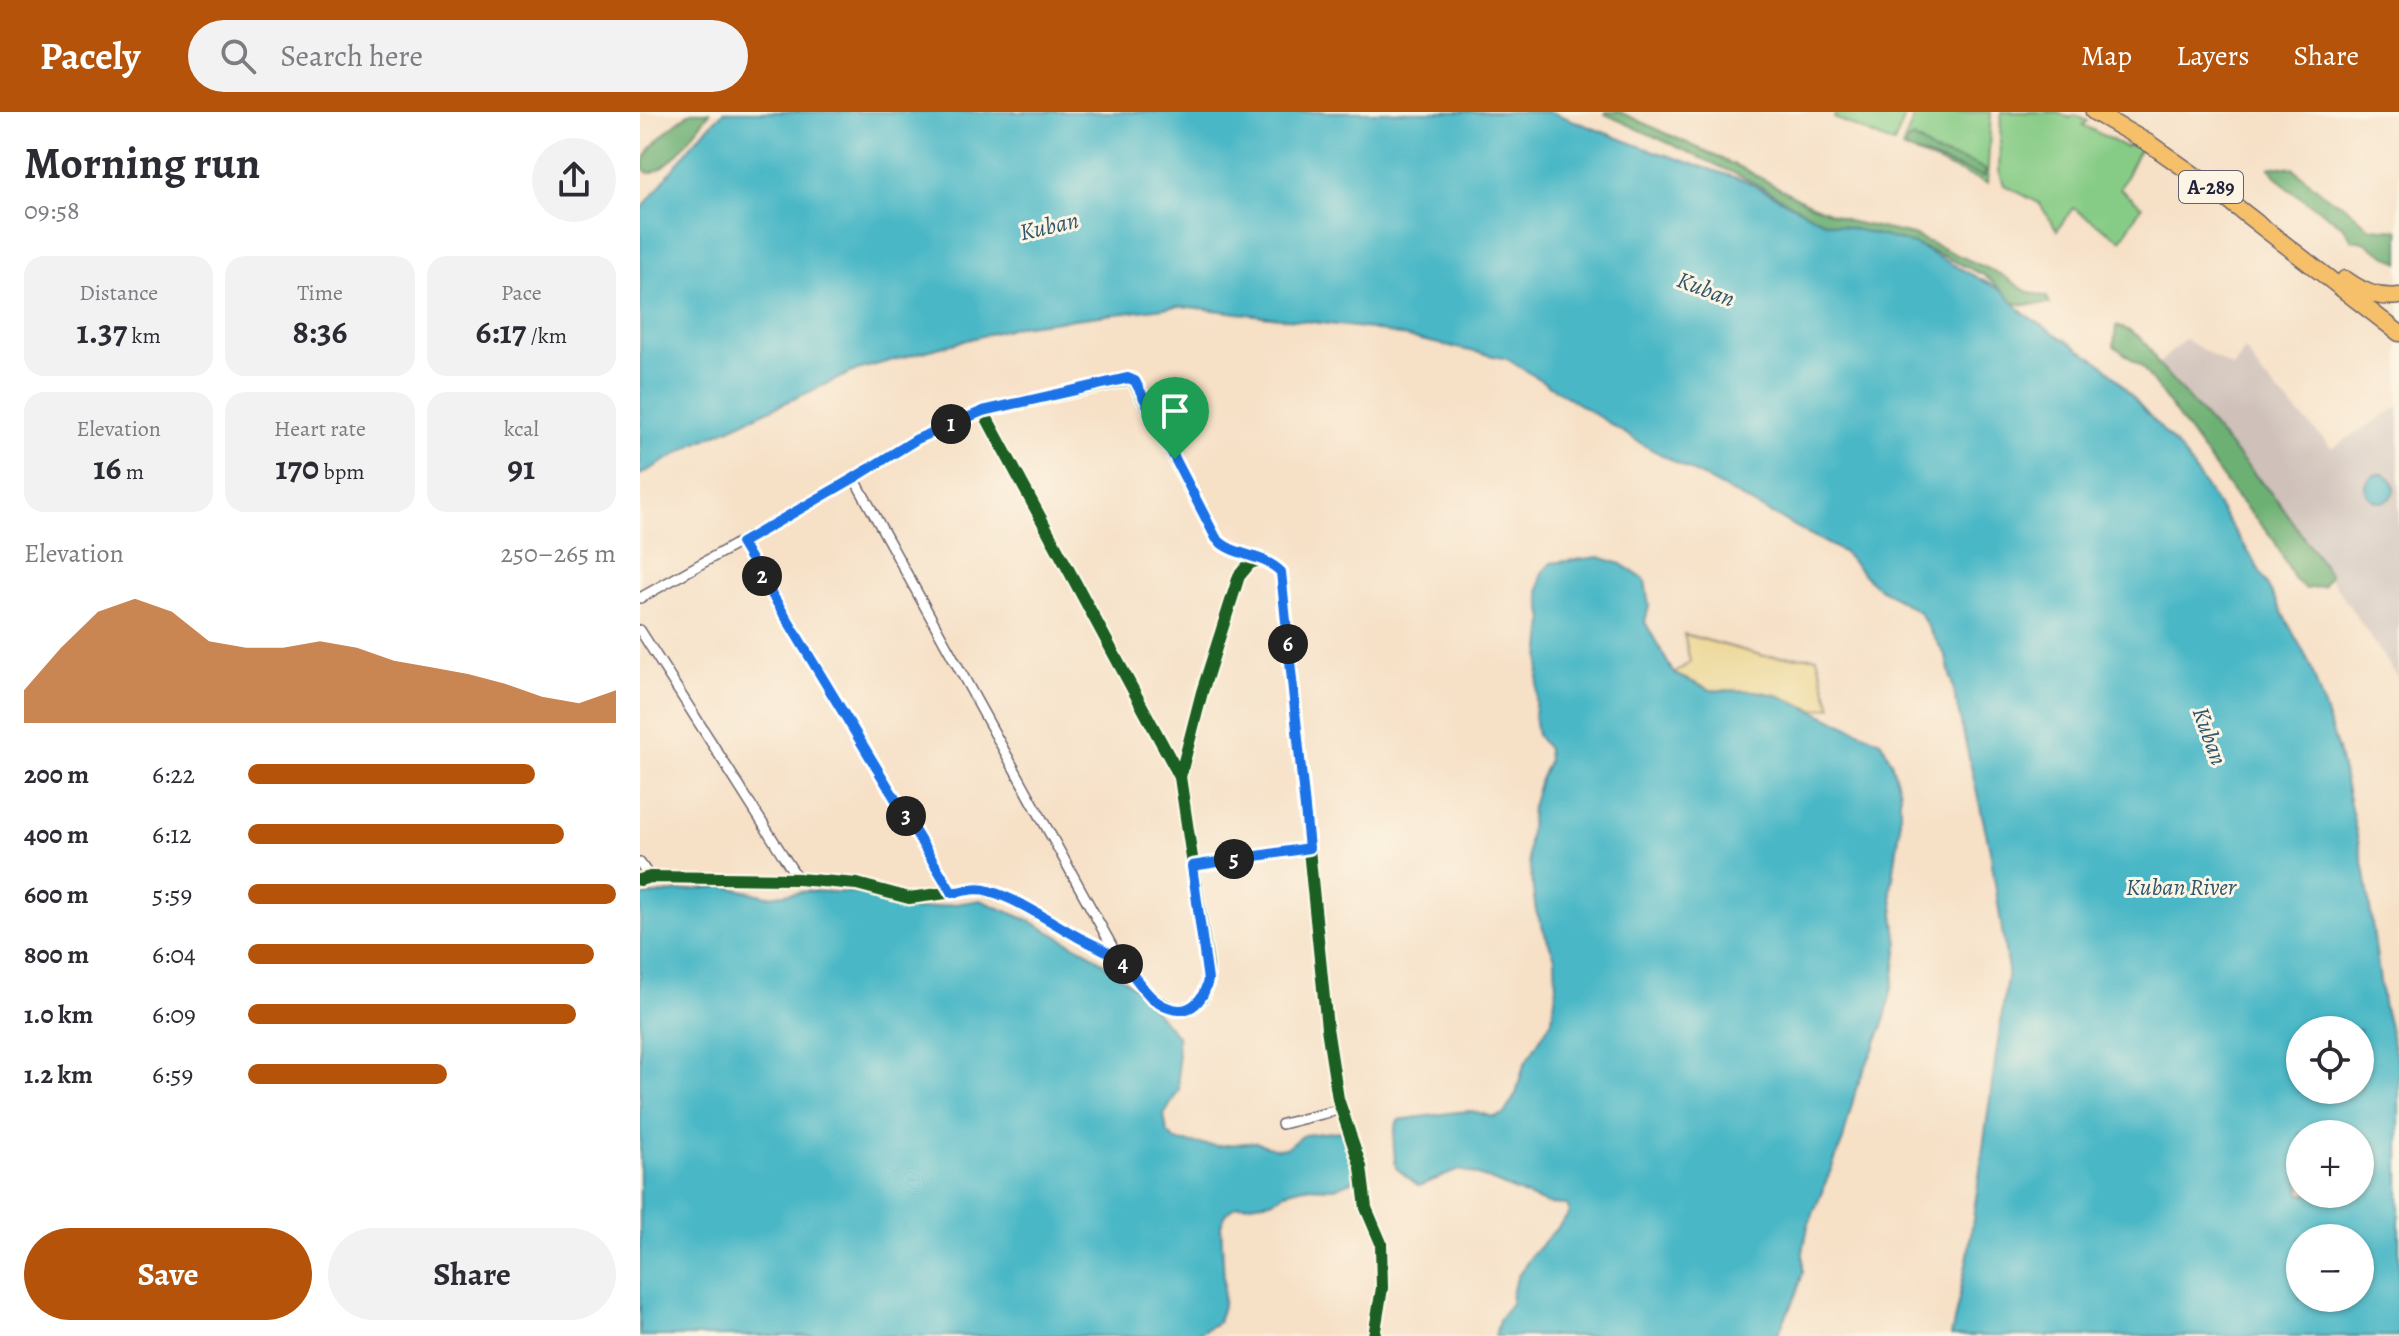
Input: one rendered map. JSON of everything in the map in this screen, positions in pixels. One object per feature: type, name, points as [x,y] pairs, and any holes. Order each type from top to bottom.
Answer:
[{"type":"highway","name":"А-289","points":[[2094,112],[2150,144],[2207,184],[2398,333]]},
{"type":"highway","name":"А-289","points":[[2114,112],[2155,136],[2213,177],[2360,290],[2374,295],[2399,296]]},
{"type":"street","points":[[640,598],[741,543],[917,439],[983,411],[1132,379],[1216,538],[1226,547],[1263,559],[1281,572],[1327,1028],[1342,1109],[1361,1167],[1366,1208],[1381,1243],[1382,1288],[1374,1336]]},
{"type":"street","points":[[854,478],[1119,959],[1152,998],[1167,1008],[1184,1010],[1193,1007],[1203,997],[1208,966],[1180,777],[983,411]]},
{"type":"street","points":[[741,543],[952,893]]},
{"type":"street","points":[[1180,777],[1202,692],[1239,576],[1250,563],[1263,559]]},
{"type":"street","points":[[640,630],[798,879]]},
{"type":"street","points":[[1192,866],[1309,848]]},
{"type":"street","points":[[640,863],[645,878],[798,879],[857,884],[909,898],[976,889],[992,891],[1119,959]]},
{"type":"street","points":[[1282,1124],[1342,1109]]},
{"type":"shaded area","points":[[2185,339],[2233,368],[2245,349],[2263,377],[2332,448],[2399,407],[2399,679],[2277,500],[2158,364]]},
{"type":"green space","points":[[691,112],[710,112],[674,157],[656,171],[648,173],[643,168],[649,152],[661,137]]},
{"type":"green space","points":[[1606,112],[1620,112],[1852,222],[1913,235],[2002,275],[2026,291],[2047,297],[2050,304],[2011,302],[1984,275],[1941,255],[1914,244],[1822,221],[1747,179]]},
{"type":"green space","points":[[1837,112],[1907,112],[1894,144],[1834,118]]},
{"type":"green space","points":[[1916,112],[1991,112],[1987,183],[1902,148]]},
{"type":"green space","points":[[2001,112],[2058,112],[2070,118],[2075,115],[2088,121],[2083,125],[2125,147],[2134,145],[2140,148],[2120,189],[2142,206],[2121,240],[2073,208],[2057,230],[2039,203],[2004,185],[1999,170]]},
{"type":"green space","points":[[1913,138],[1936,153],[1981,167],[1986,171],[1984,177],[1911,151],[1905,147]]},
{"type":"green space","points":[[2269,168],[2293,168],[2370,228],[2399,230],[2399,263],[2364,242],[2352,240],[2344,227],[2287,188]]},
{"type":"green space","points":[[2116,326],[2142,339],[2158,364],[2277,500],[2330,575],[2323,586],[2306,589],[2294,579],[2274,540],[2234,494],[2142,367],[2114,346]]},
{"type":"sand","points":[[1684,634],[1764,656],[1817,657],[1831,707],[1814,710],[1780,696],[1756,691],[1711,690],[1674,674],[1690,662]]},
{"type":"water","name":"Kuban River","points":[[723,112],[1551,112],[1642,147],[1746,181],[1822,221],[1914,244],[2003,291],[2023,313],[2104,365],[2183,453],[2253,559],[2310,664],[2338,750],[2365,872],[2383,1003],[2399,1068],[2399,1336],[1951,1336],[1968,1255],[2008,970],[1990,850],[1946,657],[1919,612],[1873,584],[1843,552],[1645,446],[1507,359],[1371,329],[1180,306],[1018,326],[857,370],[697,443],[640,475],[640,211],[694,142]]},
{"type":"water","points":[[2380,474],[2390,478],[2394,488],[2390,498],[2380,502],[2370,498],[2366,488],[2370,478]]},
{"type":"water","points":[[1599,557],[1621,564],[1645,580],[1649,606],[1645,622],[1674,674],[1711,690],[1756,691],[1780,696],[1881,741],[1900,792],[1900,829],[1891,890],[1898,945],[1893,984],[1883,1026],[1856,1089],[1843,1140],[1808,1226],[1803,1272],[1797,1293],[1777,1336],[1495,1336],[1499,1320],[1511,1303],[1518,1276],[1532,1255],[1566,1218],[1569,1212],[1567,1205],[1547,1204],[1459,1170],[1419,1186],[1396,1168],[1394,1138],[1398,1120],[1472,1111],[1494,1117],[1504,1114],[1516,1094],[1524,1065],[1552,1020],[1556,991],[1555,958],[1536,911],[1528,853],[1532,807],[1548,762],[1547,748],[1537,735],[1534,716],[1544,621],[1539,591],[1542,573],[1551,563]]},
{"type":"water","points":[[724,886],[767,896],[809,891],[862,893],[917,910],[980,900],[1030,921],[1091,954],[1134,987],[1177,1036],[1179,1090],[1164,1115],[1167,1132],[1176,1141],[1218,1146],[1255,1142],[1277,1149],[1286,1148],[1304,1135],[1341,1131],[1349,1139],[1357,1179],[1335,1188],[1304,1187],[1271,1201],[1236,1206],[1225,1214],[1221,1225],[1223,1306],[1218,1322],[1194,1336],[640,1336],[640,896]]},
{"type":"cycle path","points":[[1263,559],[1250,563],[1239,576],[1202,692],[1180,777],[983,411],[1132,379],[1216,538],[1230,549],[1238,552],[1256,558],[1265,561],[1281,572],[1327,1028],[1338,1099],[1361,1167],[1366,1208],[1381,1243],[1382,1288],[1374,1336]]},
{"type":"cycle path","points":[[640,880],[650,877],[798,879],[857,884],[909,898],[976,889],[992,891],[1119,959],[1152,998],[1175,1010],[1193,1007],[1203,997],[1208,966],[1180,777]]},
{"type":"route","points":[[1128,378],[1135,381],[1175,459],[1220,543],[1263,559],[1281,572],[1309,848],[1192,866],[1208,980],[1203,997],[1193,1007],[1184,1010],[1167,1008],[1152,998],[1119,959],[1014,901],[992,891],[976,889],[952,893],[741,543],[917,439],[983,411],[1128,378]]},
{"type":"water label","name":"Kuban","points":[[1049,226]]},
{"type":"water label","name":"Kuban","points":[[1706,289]]},
{"type":"water label","name":"Kuban","points":[[2210,736]]}]
